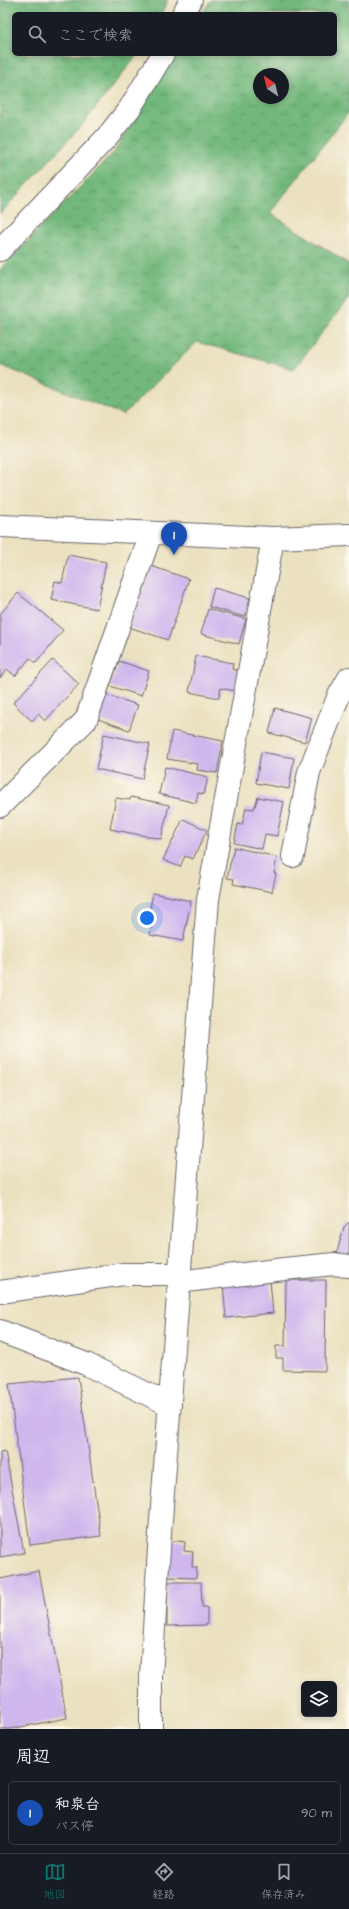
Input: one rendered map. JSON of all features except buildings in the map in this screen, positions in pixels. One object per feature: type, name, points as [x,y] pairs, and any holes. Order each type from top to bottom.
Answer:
[{"type":"street","points":[[184,12],[191,0]]},
{"type":"street","points":[[0,250],[107,137],[130,108],[162,56]]},
{"type":"street","points":[[0,526],[273,538],[349,535]]},
{"type":"street","points":[[0,806],[86,720],[151,533]]},
{"type":"street","points":[[151,1729],[151,1676],[208,899],[273,538]]},
{"type":"street","points":[[292,856],[309,772],[338,695],[349,678]]},
{"type":"street","points":[[0,1292],[124,1274],[179,1278],[334,1264],[349,1266]]},
{"type":"street","points":[[0,1331],[86,1364],[170,1405]]},
{"type":"green space","points":[[0,0],[168,0],[162,12],[12,12],[12,56],[136,56],[82,125],[0,214]]},
{"type":"green space","points":[[211,0],[349,0],[349,112],[270,213],[349,264],[349,298],[294,369],[197,342],[123,415],[0,365],[0,270],[114,152],[175,56],[337,56],[337,12],[203,12]]},
{"type":"place","name":"和泉台","points":[[174,555]]}]
